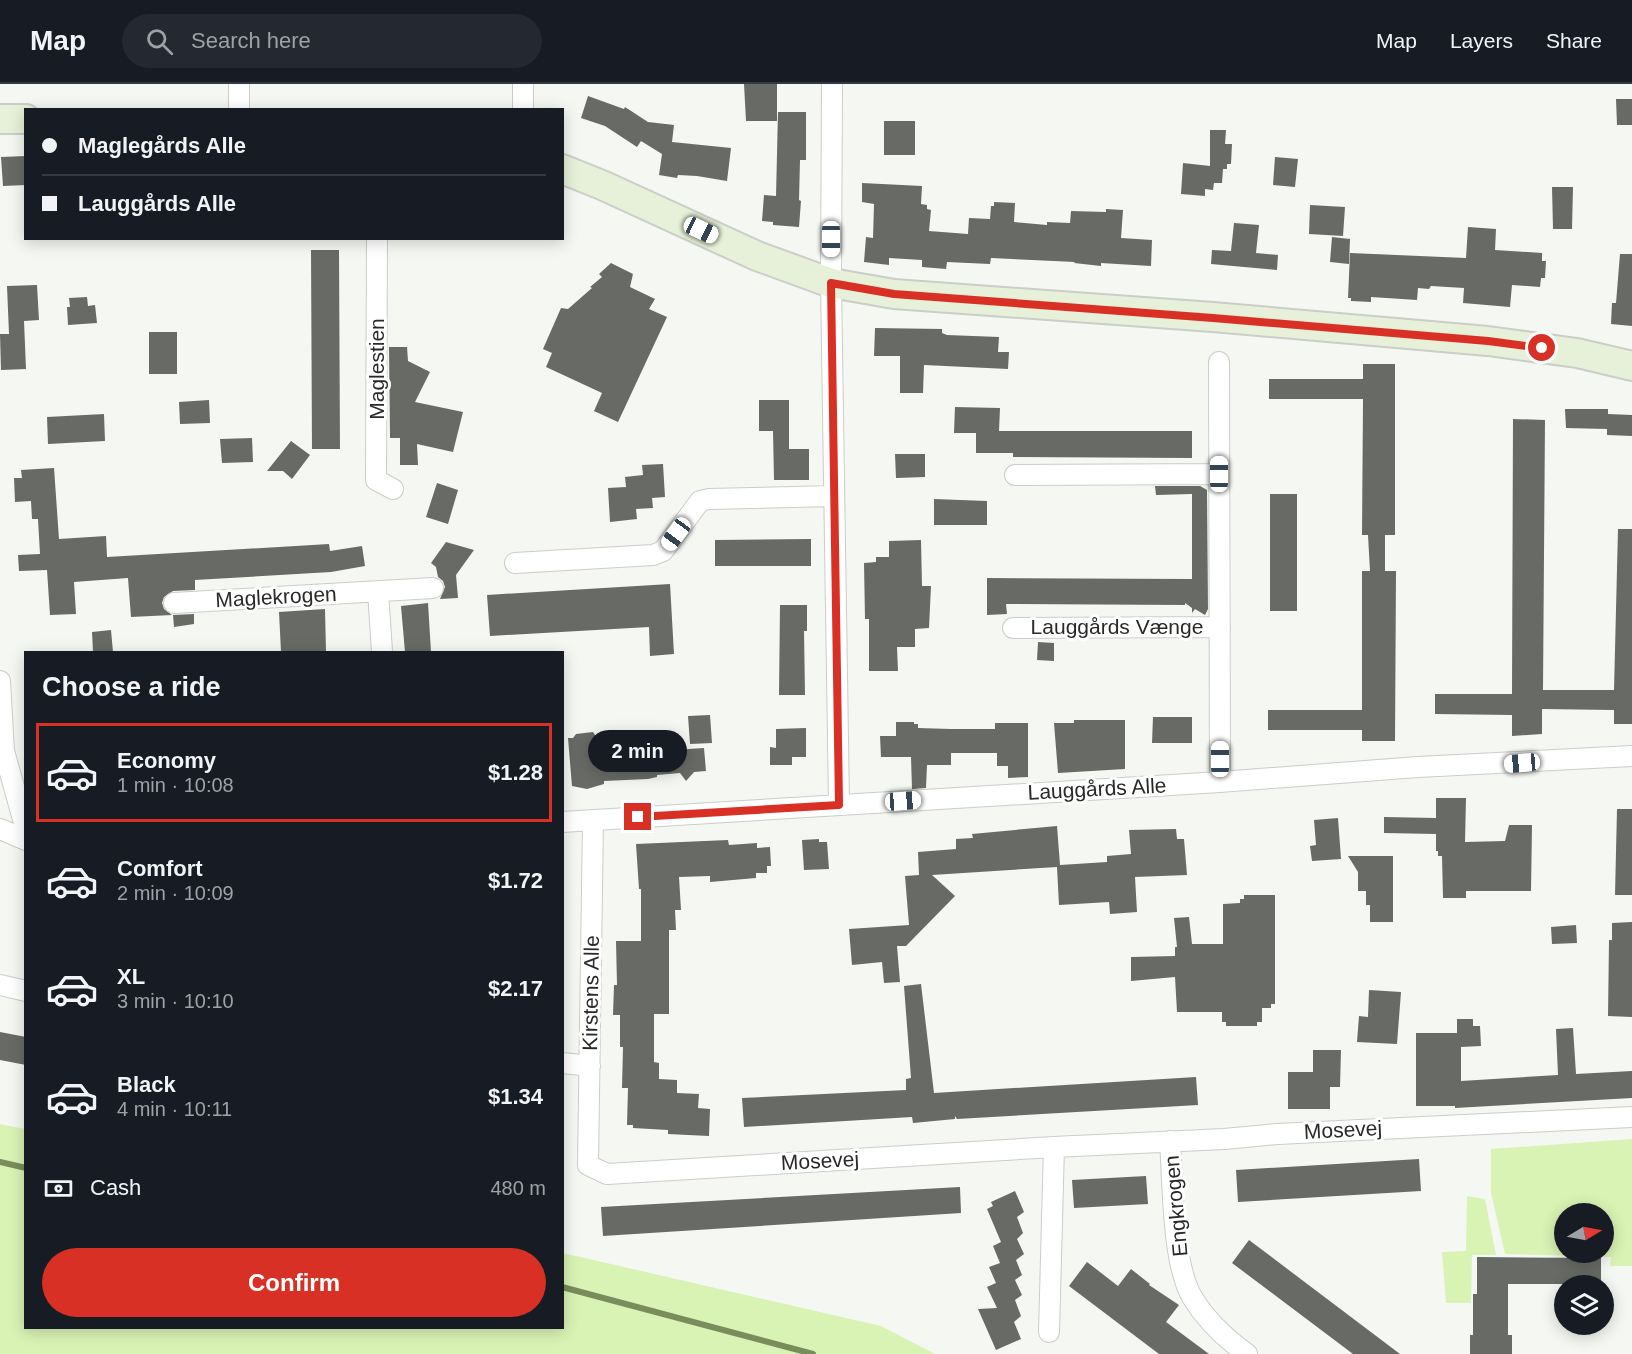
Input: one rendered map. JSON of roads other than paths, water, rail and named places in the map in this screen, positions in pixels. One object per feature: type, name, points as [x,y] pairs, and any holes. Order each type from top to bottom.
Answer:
[{"type":"street","points":[[239,84],[239,108]]},
{"type":"street","points":[[523,84],[523,108]]},
{"type":"street","points":[[832,84],[831,283],[839,805]]},
{"type":"street","points":[[0,119],[24,119]]},
{"type":"street","points":[[564,170],[602,184],[757,256],[831,283],[894,294],[1223,318],[1488,341],[1576,353],[1632,366]]},
{"type":"street","name":"Maglestien","points":[[377,240],[376,480],[393,489]]},
{"type":"street","name":"Lauggårds Vænge","points":[[1219,362],[1220,782]]},
{"type":"street","points":[[1015,475],[1219,474]]},
{"type":"street","points":[[516,563],[653,555],[663,551],[700,501],[709,499],[834,496]]},
{"type":"street","name":"Maglekrogen","points":[[174,603],[433,588]]},
{"type":"street","points":[[378,591],[382,651]]},
{"type":"street","name":"Lauggårds Vænge","points":[[1013,628],[1220,627]]},
{"type":"street","points":[[0,681],[4,751],[24,823]]},
{"type":"street","name":"Lauggårds Alle","points":[[564,822],[1220,782],[1418,767],[1632,756]]},
{"type":"street","name":"Kirstens Alle","points":[[588,1165],[593,820]]},
{"type":"street","points":[[0,829],[24,839]]},
{"type":"street","points":[[0,986],[24,991]]},
{"type":"street","points":[[564,1064],[590,1066]]},
{"type":"street","name":"Mosevej","points":[[588,1165],[607,1174],[1277,1134],[1632,1117]]},
{"type":"street","name":"Engkrogen","points":[[1170,1141],[1179,1261],[1191,1296],[1209,1321],[1247,1354]]},
{"type":"street","points":[[1049,1332],[1054,1147]]},
{"type":"waterway","points":[[0,1162],[24,1168]]},
{"type":"waterway","points":[[564,1288],[813,1354]]}]
